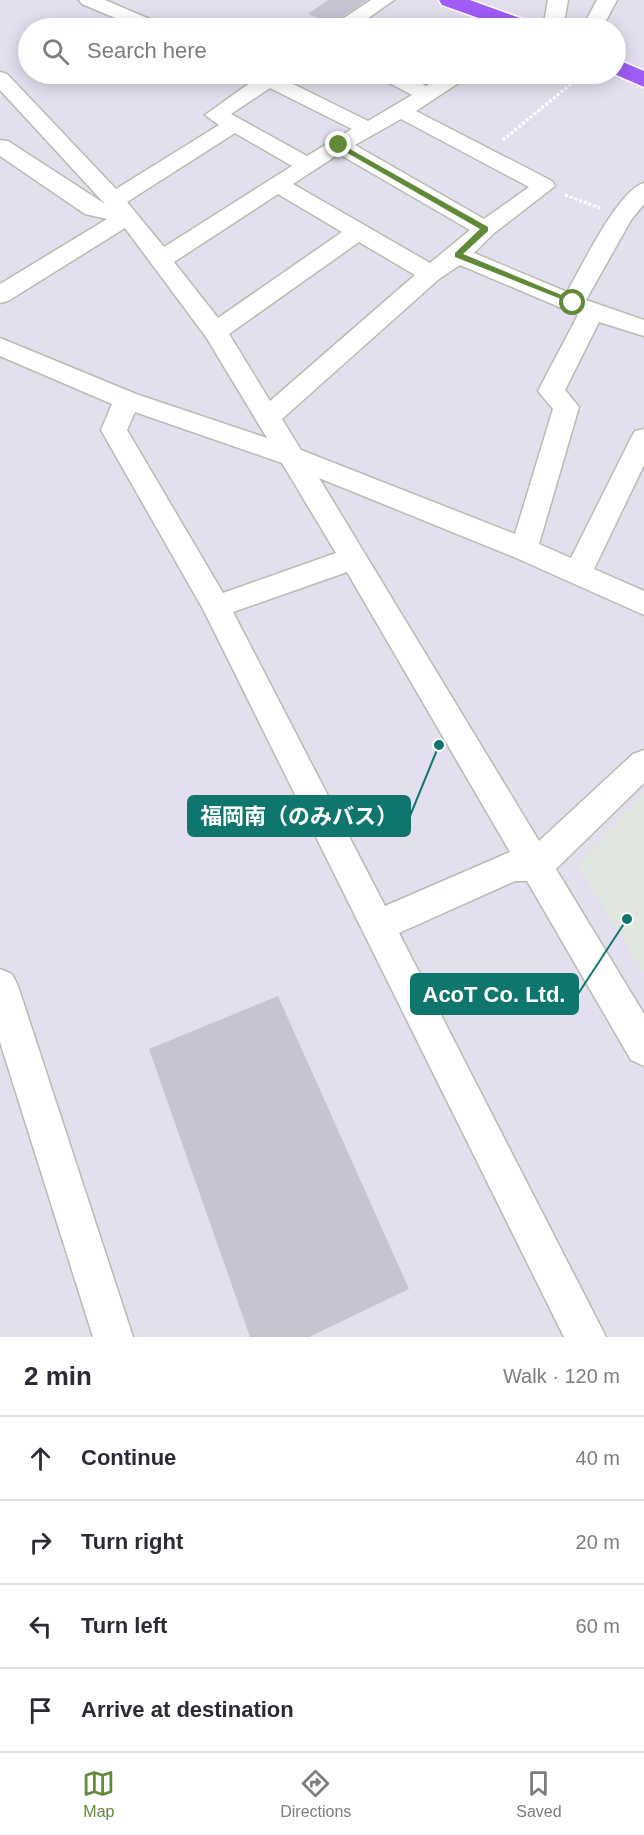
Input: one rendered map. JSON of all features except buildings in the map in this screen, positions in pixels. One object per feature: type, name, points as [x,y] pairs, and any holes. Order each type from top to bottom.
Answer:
[{"type":"main road","points":[[450,0],[499,18]]},
{"type":"main road","points":[[626,71],[644,80]]},
{"type":"street","points":[[89,0],[131,18]]},
{"type":"street","points":[[357,18],[384,0]]},
{"type":"street","points":[[555,18],[558,0]]},
{"type":"street","points":[[597,18],[607,0]]},
{"type":"street","points":[[0,78],[121,208],[162,259],[215,332],[269,416],[644,1048]]},
{"type":"street","points":[[256,84],[216,115],[309,166]]},
{"type":"street","points":[[285,84],[370,130]]},
{"type":"street","points":[[406,84],[427,95]]},
{"type":"street","points":[[162,259],[339,145],[370,130],[444,84]]},
{"type":"street","points":[[269,416],[431,274],[458,255],[485,229],[544,186],[401,111]]},
{"type":"street","points":[[0,295],[235,124]]},
{"type":"street","points":[[339,145],[485,229]]},
{"type":"street","points":[[0,146],[93,209],[121,208]]},
{"type":"street","points":[[277,184],[431,274]]},
{"type":"street","points":[[524,549],[566,406],[551,391],[621,217],[644,190]]},
{"type":"street","points":[[215,332],[357,232]]},
{"type":"street","points":[[458,255],[583,307],[644,328]]},
{"type":"street","points":[[0,346],[127,400],[293,457],[524,549],[644,604]]},
{"type":"street","points":[[127,400],[114,430],[216,607],[586,1337]]},
{"type":"street","points":[[578,573],[644,438]]},
{"type":"street","points":[[216,607],[354,558]]},
{"type":"street","points":[[379,925],[513,866],[535,867],[644,763]]},
{"type":"street","points":[[0,986],[113,1337]]},
{"type":"path","points":[[486,154],[572,84]]},
{"type":"path","points":[[544,186],[621,217]]},
{"type":"shaded area","points":[[644,793],[644,974],[577,864]]},
{"type":"place","name":"福岡南（のみバス）","points":[[439,745]]},
{"type":"place","name":"AcoT Co. Ltd.","points":[[627,919]]},
{"type":"route","points":[[339,145],[485,229],[458,255],[573,303]]}]
